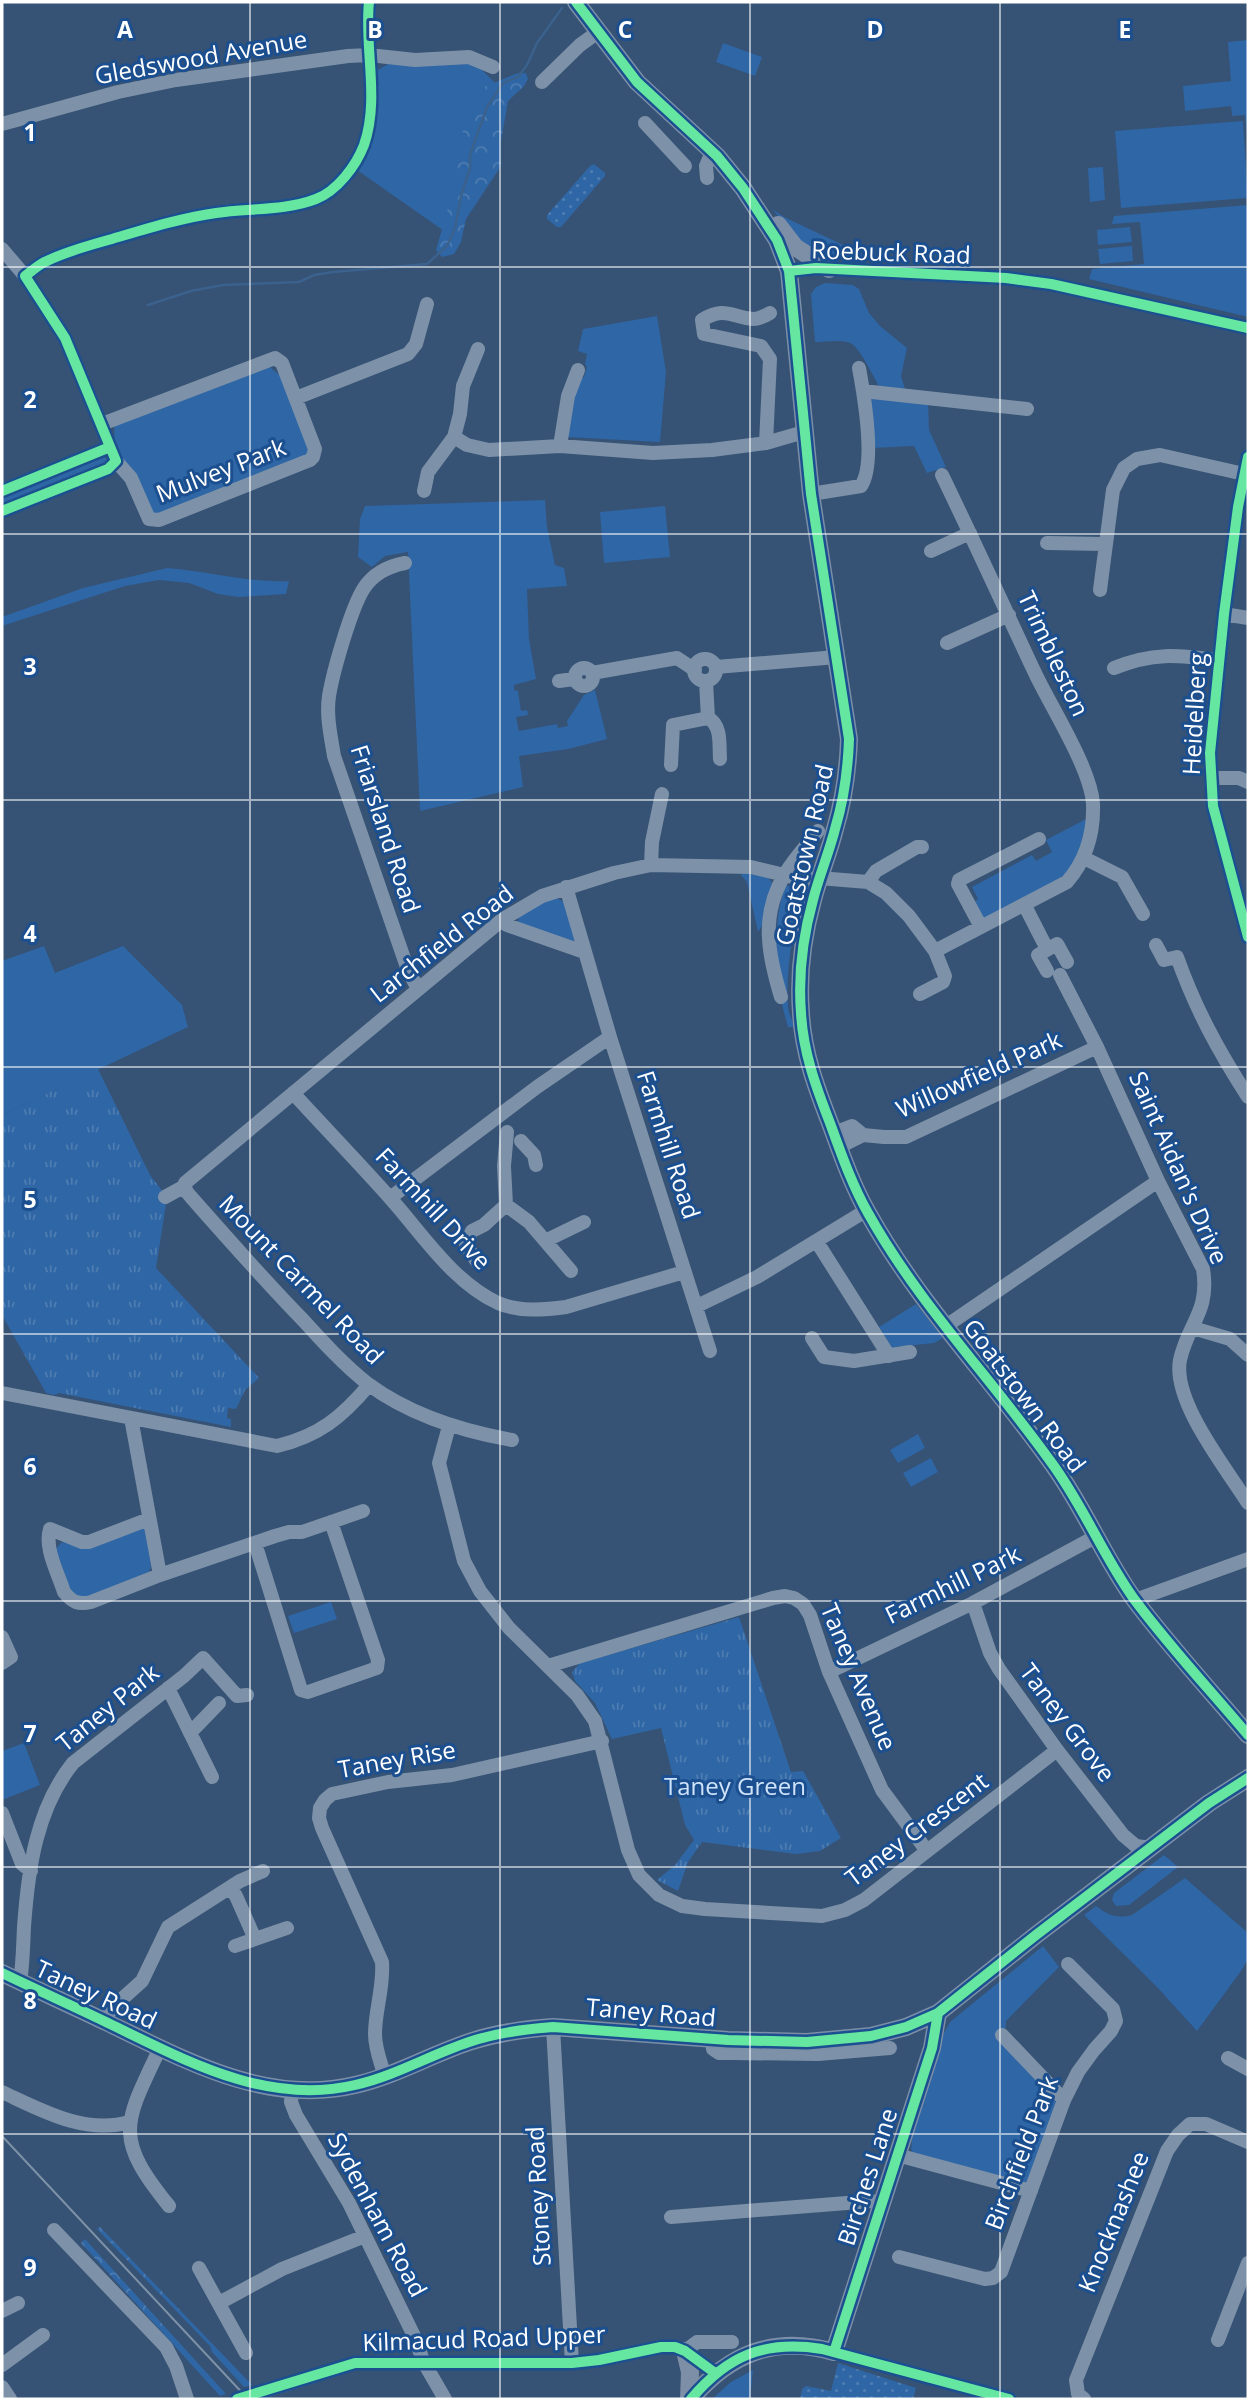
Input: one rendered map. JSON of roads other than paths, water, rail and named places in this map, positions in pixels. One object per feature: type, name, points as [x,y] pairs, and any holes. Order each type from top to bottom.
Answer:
[{"type":"main road","name":"Roebuck Road","points":[[576,2],[637,82],[712,152],[743,188],[777,240],[789,271]]},
{"type":"main road","points":[[759,209],[783,230],[795,247],[829,269]]},
{"type":"main road","name":"Goatstown Road","points":[[789,271],[803,432],[849,738],[848,769],[835,830],[819,878],[804,945],[800,991],[806,1055],[836,1140],[866,1210],[907,1276],[1016,1412],[1056,1467],[1135,1600],[1248,1735]]},
{"type":"main road","points":[[1226,1791],[1248,1768]]},
{"type":"main road","name":"Taney Road","points":[[2,1973],[160,2048],[236,2079],[292,2090],[326,2089],[385,2077],[470,2042],[508,2032],[552,2026],[712,2039],[807,2042],[871,2036],[906,2027],[938,2013],[1226,1791],[1248,1778]]},
{"type":"main road","name":"Birches Lane","points":[[834,2352],[932,2048],[938,2013]]},
{"type":"main road","points":[[906,2027],[920,2035],[932,2048]]},
{"type":"main road","points":[[690,2399],[715,2373],[740,2357],[779,2347],[805,2346],[834,2352]]},
{"type":"main road","points":[[685,2351],[690,2372],[690,2399]]},
{"type":"street","points":[[25,276],[45,261],[174,222],[214,213],[284,206],[317,199],[337,185],[352,167],[363,145],[370,102],[367,23],[369,2]]},
{"type":"street","points":[[542,82],[580,45],[598,32]]},
{"type":"street","name":"Gledswood Avenue","points":[[2,124],[118,92],[176,80],[369,55],[415,60],[470,57],[493,66]]},
{"type":"street","points":[[671,115],[649,128],[685,166]]},
{"type":"street","points":[[707,178],[706,166],[712,152]]},
{"type":"street","points":[[2,249],[25,276],[65,338],[102,424]]},
{"type":"street","name":"Roebuck Road","points":[[789,271],[829,269],[1006,278],[1051,284],[1248,328]]},
{"type":"street","points":[[296,398],[408,354],[416,344],[427,304]]},
{"type":"street","points":[[766,443],[770,359],[761,346],[704,334],[702,320],[712,314],[725,312],[756,319],[770,313]]},
{"type":"street","points":[[424,491],[428,472],[454,437],[463,386],[478,349]]},
{"type":"street","name":"Mulvey Park","points":[[275,358],[282,363],[315,449],[310,460],[153,521],[147,516],[131,478],[113,454],[102,424],[275,358]]},
{"type":"street","points":[[811,494],[861,486],[866,479],[869,463],[859,368]]},
{"type":"street","points":[[560,446],[568,396],[578,370]]},
{"type":"street","points":[[863,391],[1027,408]]},
{"type":"street","points":[[454,437],[467,445],[489,450],[560,446],[653,453],[712,450],[766,443],[803,432]]},
{"type":"street","points":[[2,491],[113,454]]},
{"type":"street","points":[[2,511],[108,469],[113,454]]},
{"type":"street","points":[[1100,590],[1113,489],[1124,467],[1137,459],[1160,455],[1244,474]]},
{"type":"street","name":"Heidelberg","points":[[1248,457],[1244,474],[1243,508],[1218,660],[1210,753],[1213,806],[1248,937]]},
{"type":"street","name":"Trimbleston","points":[[935,951],[1067,882],[1084,859],[1090,841],[1093,803],[1086,776],[942,475]]},
{"type":"street","points":[[931,551],[970,533]]},
{"type":"street","points":[[1047,543],[1105,544]]},
{"type":"street","name":"Friarsland Road","points":[[405,563],[384,569],[365,587],[355,607],[329,697],[329,724],[334,756],[408,970],[418,989]]},
{"type":"street","points":[[1224,614],[1248,618]]},
{"type":"street","points":[[947,643],[1009,615]]},
{"type":"street","points":[[1114,668],[1134,659],[1172,654],[1218,660]]},
{"type":"street","points":[[706,681],[697,677],[695,670],[702,660],[709,660],[716,667],[836,657]]},
{"type":"street","points":[[559,681],[574,679],[575,673],[582,668],[592,673],[677,658],[695,670]]},
{"type":"street","points":[[706,681],[714,677],[716,667]]},
{"type":"street","points":[[706,681],[708,718]]},
{"type":"street","points":[[671,765],[673,719],[708,718],[717,724],[720,759]]},
{"type":"street","points":[[1212,778],[1239,778],[1248,782]]},
{"type":"street","points":[[651,865],[652,842],[662,794]]},
{"type":"street","points":[[781,996],[768,947],[774,895],[785,874],[818,831]]},
{"type":"street","points":[[981,927],[958,884],[959,880],[1039,839]]},
{"type":"street","points":[[868,882],[876,871],[917,847],[922,847]]},
{"type":"street","points":[[1084,859],[1122,877],[1143,914]]},
{"type":"street","name":"Larchfield Road","points":[[165,1197],[185,1185],[503,919],[542,896],[614,873],[651,865],[751,867],[801,879],[819,878]]},
{"type":"street","points":[[819,878],[868,882],[886,893],[909,916],[935,951],[945,976],[943,982],[920,994]]},
{"type":"street","name":"Farmhill Road","points":[[566,887],[610,1037],[710,1351]]},
{"type":"street","points":[[1025,906],[1047,949]]},
{"type":"street","points":[[503,919],[508,925],[584,952]]},
{"type":"street","points":[[1057,944],[1058,969],[1038,955],[1057,944]]},
{"type":"street","points":[[1156,945],[1164,960],[1177,957],[1193,1001],[1248,1097]]},
{"type":"street","name":"Saint Aidan's Drive","points":[[1058,969],[1158,1181],[1203,1269],[1205,1282],[1202,1306],[1185,1343],[1179,1376],[1186,1402],[1248,1503]]},
{"type":"street","points":[[408,970],[427,975],[430,979]]},
{"type":"street","points":[[390,1198],[537,1087],[610,1037]]},
{"type":"street","name":"Willowfield Park","points":[[836,1140],[852,1126],[863,1135],[906,1137],[1097,1047]]},
{"type":"street","name":"Farmhill Drive","points":[[293,1093],[446,1263],[472,1287],[510,1307],[547,1310],[566,1307],[684,1272]]},
{"type":"street","points":[[506,1205],[504,1166],[515,1136],[534,1155],[536,1165]]},
{"type":"street","points":[[947,1326],[1158,1181]]},
{"type":"street","name":"Mount Carmel Road","points":[[185,1185],[191,1198],[289,1307],[328,1348],[369,1385],[449,1426],[512,1440]]},
{"type":"street","points":[[506,1205],[547,1240],[571,1271]]},
{"type":"street","points":[[478,1263],[466,1245],[472,1231],[484,1225],[506,1205]]},
{"type":"street","points":[[697,1306],[757,1277],[866,1210]]},
{"type":"street","points":[[547,1240],[584,1222]]},
{"type":"street","points":[[817,1242],[889,1356]]},
{"type":"street","points":[[1193,1328],[1230,1339],[1248,1355]]},
{"type":"street","points":[[812,1338],[824,1357],[854,1361],[910,1352]]},
{"type":"street","points":[[2,1393],[277,1446],[311,1436],[344,1412],[369,1385]]},
{"type":"street","points":[[131,1418],[160,1575]]},
{"type":"street","name":"Taney Crescent","points":[[449,1426],[439,1463],[464,1561],[480,1591],[509,1628],[588,1708],[602,1741],[628,1850],[639,1875],[660,1895],[682,1906],[717,1910],[822,1916],[845,1910],[864,1900],[1057,1750]]},
{"type":"street","points":[[149,1519],[89,1542],[82,1542],[50,1529],[47,1537],[49,1547],[64,1592],[75,1602],[91,1602],[255,1543],[289,1532],[302,1532],[363,1511]]},
{"type":"street","points":[[255,1543],[302,1690],[308,1692],[377,1668],[378,1660],[331,1522]]},
{"type":"street","name":"Farmhill Park","points":[[830,1672],[973,1603],[1096,1537]]},
{"type":"street","points":[[1135,1600],[1248,1559]]},
{"type":"street","name":"Taney Avenue","points":[[548,1666],[785,1596],[794,1598],[803,1604],[810,1615],[830,1672],[882,1790],[927,1851]]},
{"type":"street","name":"Taney Grove","points":[[973,1603],[990,1653],[999,1669],[1057,1750],[1123,1835],[1136,1846],[1151,1848]]},
{"type":"street","points":[[2,1637],[11,1657],[2,1663]]},
{"type":"street","name":"Taney Park","points":[[20,1982],[28,1881],[48,1801],[61,1777],[79,1757],[202,1658],[237,1696],[247,1695]]},
{"type":"street","points":[[168,1688],[212,1777]]},
{"type":"street","points":[[190,1732],[219,1703]]},
{"type":"street","name":"Taney Rise","points":[[385,2077],[375,2031],[383,1976],[382,1962],[322,1828],[319,1818],[324,1800],[332,1794],[388,1782],[452,1775],[602,1741]]},
{"type":"street","points":[[2,1813],[22,1864],[31,1871]]},
{"type":"street","points":[[104,2021],[111,2008],[142,1981],[168,1927],[240,1881],[263,1871]]},
{"type":"street","points":[[230,1888],[255,1939]]},
{"type":"street","points":[[235,1945],[287,1928]]},
{"type":"street","name":"Birchfield Park","points":[[899,2257],[985,2279],[993,2278],[1001,2272],[1064,2100],[1078,2072],[1116,2021],[1113,2010],[1068,1964]]},
{"type":"street","name":"Stoney Road","points":[[552,2026],[572,2362]]},
{"type":"street","points":[[1002,2035],[1064,2100]]},
{"type":"street","points":[[712,2039],[713,2049],[719,2053],[818,2054],[890,2048]]},
{"type":"street","points":[[160,2048],[129,2122],[132,2152],[169,2206]]},
{"type":"street","points":[[1228,2057],[1248,2069]]},
{"type":"street","name":"Sydenham Road","points":[[292,2090],[296,2115],[331,2172],[365,2236],[416,2340],[423,2361],[445,2399]]},
{"type":"street","points":[[2,2092],[75,2122],[108,2127],[129,2122]]},
{"type":"street","name":"Knocknashee","points":[[1084,2399],[1078,2394],[1076,2379],[1167,2151],[1190,2124],[1206,2124],[1248,2142]]},
{"type":"street","points":[[897,2155],[1031,2191]]},
{"type":"street","points":[[671,2217],[872,2201],[882,2203]]},
{"type":"street","points":[[54,2230],[166,2347],[176,2366],[187,2399]]},
{"type":"street","points":[[219,2303],[282,2269],[365,2236]]},
{"type":"street","points":[[1218,2340],[1248,2263]]},
{"type":"street","points":[[199,2267],[246,2353]]},
{"type":"street","points":[[2,2311],[18,2303]]},
{"type":"street","points":[[2,2365],[43,2335]]},
{"type":"street","name":"Kilmacud Road Upper","points":[[237,2399],[355,2363],[572,2362],[599,2360],[661,2347],[675,2347],[685,2351],[697,2342],[732,2342]]},
{"type":"street","points":[[685,2351],[715,2373]]},
{"type":"street","points":[[834,2352],[1009,2399]]},
{"type":"street","points":[[2,2387],[10,2399]]},
{"type":"waterway","points":[[148,305],[191,291],[223,285],[299,282],[314,275],[333,272],[427,264],[447,246],[455,228],[470,168],[470,155],[487,107],[503,83],[518,77],[537,43],[562,8]]},
{"type":"tram line","points":[[2,2136],[248,2399]]},
{"type":"park label","name":"Taney Green","points":[[735,1787]]}]
